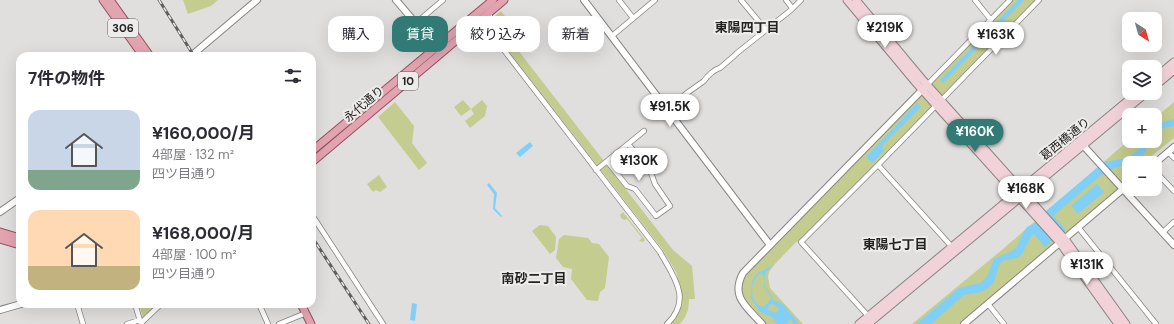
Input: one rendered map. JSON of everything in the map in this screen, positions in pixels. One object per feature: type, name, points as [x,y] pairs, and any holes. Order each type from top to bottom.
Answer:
[{"type":"main road","name":"306","points":[[103,0],[140,52]]},
{"type":"main road","name":"306","points":[[110,0],[147,52]]},
{"type":"main road","name":"永代通り","points":[[448,43],[504,0]]},
{"type":"main road","points":[[847,0],[1061,240],[1093,278],[1126,324]]},
{"type":"main road","points":[[856,0],[926,88]]},
{"type":"main road","name":"永代通り","points":[[448,42],[490,2]]},
{"type":"main road","name":"永代通り","points":[[316,148],[436,52]]},
{"type":"main road","name":"永代通り","points":[[316,158],[437,52]]},
{"type":"main road","points":[[1162,72],[1174,62]]},
{"type":"main road","points":[[1162,80],[1174,70]]},
{"type":"main road","name":"葛西橋通り","points":[[859,324],[870,320],[1081,143],[1129,100]]},
{"type":"main road","name":"葛西橋通り","points":[[1081,143],[1137,100]]},
{"type":"main road","name":"葛西橋通り","points":[[870,320],[952,246],[1020,194]]},
{"type":"main road","points":[[0,232],[16,237]]},
{"type":"main road","points":[[0,239],[16,244]]},
{"type":"main road","points":[[1061,240],[1115,323]]},
{"type":"main road","points":[[303,308],[311,324]]},
{"type":"street","points":[[196,52],[257,0]]},
{"type":"street","points":[[396,0],[410,16]]},
{"type":"street","points":[[424,16],[443,0]]},
{"type":"street","points":[[584,0],[770,245]]},
{"type":"street","points":[[619,0],[633,18]]},
{"type":"street","points":[[612,36],[655,0]]},
{"type":"street","points":[[741,0],[766,30]]},
{"type":"street","points":[[786,0],[792,8]]},
{"type":"street","points":[[668,111],[800,0]]},
{"type":"street","points":[[975,0],[991,20]]},
{"type":"street","points":[[762,324],[739,298],[738,286],[743,274],[926,88],[1010,0]]},
{"type":"street","points":[[870,320],[801,242],[1038,0]]},
{"type":"street","points":[[490,2],[492,28],[496,40],[660,252],[678,284],[680,291],[679,306],[676,314],[667,324]]},
{"type":"street","points":[[596,170],[644,131]]},
{"type":"street","points":[[1081,143],[1174,245]]},
{"type":"street","points":[[607,161],[627,186],[636,189],[656,216],[670,206],[655,184],[650,170],[628,144]]},
{"type":"street","points":[[1162,157],[1174,147]]},
{"type":"street","points":[[1168,152],[1174,158]]},
{"type":"street","points":[[878,165],[952,246]]},
{"type":"street","points":[[1162,178],[1174,191]]},
{"type":"street","points":[[964,324],[1078,227],[1121,187]]},
{"type":"street","points":[[0,212],[16,201]]},
{"type":"street","points":[[316,221],[383,324]]},
{"type":"street","points":[[1162,232],[1174,222]]},
{"type":"street","points":[[1078,227],[1156,324]]},
{"type":"street","points":[[1093,278],[1109,266]]},
{"type":"street","points":[[988,304],[1004,324]]},
{"type":"street","points":[[0,310],[16,305]]},
{"type":"street","points":[[78,308],[83,324]]},
{"type":"street","points":[[136,308],[140,322]]},
{"type":"street","points":[[127,324],[140,322],[156,308]]},
{"type":"street","points":[[261,308],[268,324]]},
{"type":"street","points":[[279,324],[306,313]]},
{"type":"green space","points":[[183,0],[218,0],[211,6],[188,14]]},
{"type":"green space","points":[[1013,0],[1036,0],[877,164],[800,241],[796,242],[769,272],[768,277],[770,288],[803,324],[765,324],[741,297],[741,280]]},
{"type":"green space","points":[[501,11],[505,16],[496,16]]},
{"type":"green space","points":[[509,52],[519,52],[673,250],[692,266],[695,299],[689,299],[687,312],[680,324],[668,324],[679,306],[678,284],[677,274],[663,250]]},
{"type":"green space","points":[[463,100],[471,109],[461,116],[454,107]]},
{"type":"green space","points":[[482,100],[487,106],[485,116],[470,128],[465,121],[474,114],[471,109]]},
{"type":"green space","points":[[395,102],[414,126],[412,143],[427,163],[419,170],[378,117]]},
{"type":"green space","points":[[1174,102],[1174,138],[1162,148],[1162,112]]},
{"type":"green space","points":[[1122,146],[1122,148],[1162,148],[1152,156],[1122,156],[1122,187],[960,324],[912,324],[1003,249]]},
{"type":"green space","points":[[379,175],[387,187],[380,192],[376,190],[373,192],[367,184]]},
{"type":"green space","points":[[623,212],[645,240],[643,242],[639,241],[642,238],[627,219],[624,220],[621,218],[620,215]]},
{"type":"green space","points":[[540,225],[548,226],[556,237],[555,250],[550,254],[532,231]]},
{"type":"green space","points":[[564,235],[588,238],[592,243],[599,244],[609,257],[605,288],[600,292],[598,301],[587,300],[571,279],[572,269],[563,267],[556,258],[559,239]]},
{"type":"green space","points":[[140,308],[155,308],[143,318]]},
{"type":"water","points":[[1018,0],[1024,0],[943,83],[940,80]]},
{"type":"water","points":[[917,103],[921,107],[882,146],[884,151],[872,163],[866,157]]},
{"type":"water","points":[[1174,119],[1174,126],[1162,129],[1162,123]]},
{"type":"water","points":[[530,142],[533,146],[520,157],[516,153]]},
{"type":"water","points":[[1138,148],[1147,148],[1142,156],[1129,156],[1137,151]]},
{"type":"water","points":[[1122,159],[1122,166],[1100,176],[1053,216],[1066,230],[1045,247],[1034,234],[1032,235],[1022,254],[1017,258],[1001,262],[994,282],[990,287],[981,292],[964,295],[931,324],[916,324],[959,288],[982,282],[988,275],[995,258],[1016,248],[1027,227],[1035,223],[1047,212],[1046,211],[1104,162]]},
{"type":"water","points":[[489,183],[497,193],[495,208],[502,216],[501,217],[493,209],[494,194],[487,185]]},
{"type":"water","points":[[1097,184],[1104,192],[1078,214],[1071,206]]},
{"type":"water","points":[[775,265],[767,271],[766,274],[764,280],[765,287],[772,296],[773,300],[783,304],[799,324],[794,324],[791,320],[788,321],[787,324],[777,324],[772,317],[760,312],[751,298],[752,282],[754,277],[759,272]],"holes":[[[761,273],[764,276],[764,287],[772,298],[765,306],[762,307],[755,301],[752,291],[754,280]],[[772,304],[779,309],[777,313],[768,310],[769,305]]]},
{"type":"water","points":[[412,303],[417,304],[415,321],[410,320]]},
{"type":"railway","points":[[159,0],[192,52]]},
{"type":"railway","points":[[316,243],[369,324]]},
{"type":"district","name":"東陽四丁目","points":[[747,27]]},
{"type":"district","name":"東陽七丁目","points":[[895,244]]},
{"type":"district","name":"南砂二丁目","points":[[534,278]]}]
